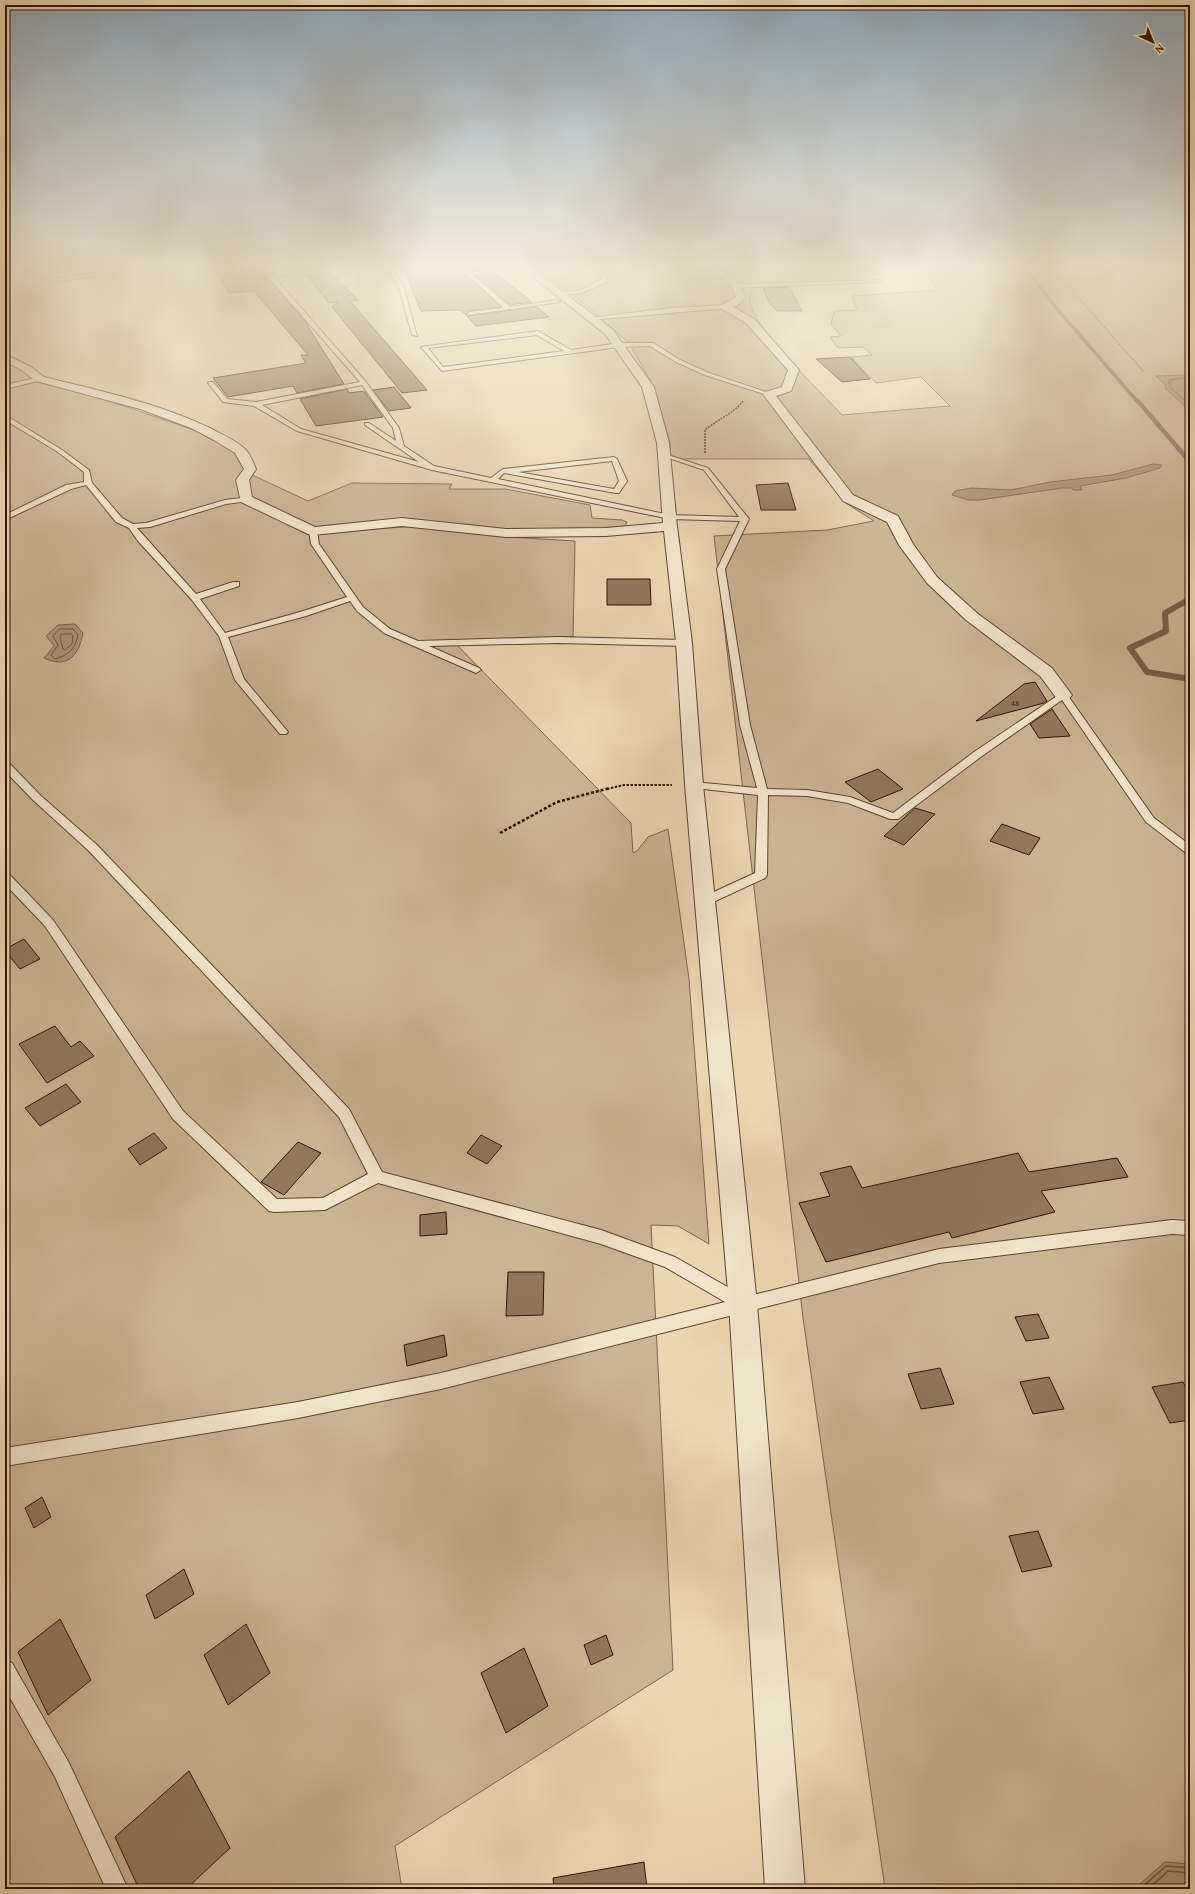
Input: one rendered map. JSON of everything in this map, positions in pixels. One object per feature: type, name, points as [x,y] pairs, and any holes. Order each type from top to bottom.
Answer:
[{"type":"street","points":[[6,357],[27,369],[40,379],[154,411],[198,426],[241,451],[250,469],[242,480],[246,499],[313,531],[402,522],[434,524],[506,533],[606,532],[670,521]]},
{"type":"street","points":[[628,357],[648,387],[663,443],[684,643],[694,785],[743,1304],[785,1889]]},
{"type":"street","points":[[783,357],[794,370],[787,389],[769,394],[848,498],[893,519],[906,545],[932,580],[972,616],[1046,672],[1063,695]]},
{"type":"lane","points":[[342,357],[364,383],[396,428],[401,447]]},
{"type":"lane","points":[[433,357],[442,368],[521,357]]},
{"type":"lane","points":[[674,357],[706,374],[752,390],[769,394]]},
{"type":"lane","points":[[5,388],[40,379]]},
{"type":"lane","points":[[211,383],[225,402],[256,404],[364,383]]},
{"type":"lane","points":[[256,404],[299,430],[432,468],[492,480],[670,521],[745,519]]},
{"type":"lane","points":[[5,416],[60,451],[87,471],[88,483],[119,520],[132,526],[147,525],[225,502],[246,499]]},
{"type":"lane","points":[[367,424],[432,468]]},
{"type":"lane","points":[[664,455],[706,470],[745,519]]},
{"type":"lane","points":[[492,480],[503,470],[614,459],[623,481],[616,490],[503,470]]},
{"type":"lane","points":[[5,518],[69,487],[88,483]]},
{"type":"lane","points":[[706,900],[761,875],[763,792],[745,725],[721,569],[745,519]]},
{"type":"lane","points":[[132,526],[141,539],[195,598],[223,636],[240,680],[283,732]]},
{"type":"lane","points":[[313,531],[315,544],[360,609],[387,631],[461,662],[476,670]]},
{"type":"lane","points":[[195,598],[202,594],[236,584]]},
{"type":"lane","points":[[223,636],[303,614],[352,598]]},
{"type":"lane","points":[[417,644],[558,640],[684,643]]},
{"type":"lane","points":[[694,785],[763,792],[807,793],[850,800],[894,817],[978,754],[1063,695],[1150,820],[1190,850]]},
{"type":"lane","points":[[5,765],[37,798],[93,848],[344,1113],[377,1177]]},
{"type":"lane","points":[[5,877],[49,922],[178,1115],[274,1206],[325,1204],[377,1177],[601,1238],[670,1262],[743,1304]]},
{"type":"lane","points":[[5,1457],[298,1410],[441,1381],[939,1256],[1172,1227],[1190,1228]]},
{"type":"lane","points":[[5,1670],[62,1770],[117,1889]]},
{"type":"path","points":[[1131,357],[1143,371]]},
{"type":"path","points":[[706,470],[705,430],[718,419],[739,406],[752,390]]},
{"type":"path","points":[[500,833],[558,802],[624,785],[694,785]]},
{"type":"shaded area","points":[[637,357],[787,357],[842,415],[950,406],[921,377],[876,383],[851,357],[1190,357],[1190,1889],[885,1889],[803,1318],[714,536],[827,530],[874,521],[846,503],[809,459],[671,459],[670,442],[654,387]]},
{"type":"shaded area","points":[[5,360],[45,381],[226,441],[248,473],[308,501],[352,483],[452,484],[449,489],[505,489],[590,505],[592,518],[622,520],[627,522],[625,526],[583,530],[508,530],[401,519],[343,525],[349,531],[416,526],[509,537],[575,541],[573,637],[452,640],[631,823],[633,853],[637,851],[648,837],[668,829],[689,979],[709,1244],[678,1226],[651,1225],[673,1670],[395,1846],[402,1889],[5,1889]]},
{"type":"water","points":[[1187,373],[1190,373],[1190,414],[1187,412],[1189,410],[1165,388],[1166,386],[1156,376],[1186,375]]},
{"type":"water","points":[[1153,464],[1162,465],[1160,468],[1126,478],[1080,486],[1082,490],[1062,488],[980,500],[968,500],[952,495],[955,491],[971,488],[1011,490],[1050,482],[1112,475]]},
{"type":"water","points":[[75,624],[83,633],[75,654],[65,661],[59,662],[44,658],[54,646],[46,636],[58,625]]},
{"type":"water","points":[[1165,1862],[1190,1864],[1190,1889],[1134,1889]]},
{"type":"building","points":[[302,357],[327,357],[344,384],[297,393],[293,386],[228,397],[213,378],[306,363]]},
{"type":"building","points":[[373,357],[399,357],[427,390],[402,393]]},
{"type":"building","points":[[850,357],[870,379],[842,382],[816,359]]},
{"type":"building","points":[[394,387],[411,408],[389,411],[373,390]]},
{"type":"building","points":[[347,389],[349,393],[364,391],[383,417],[316,426],[300,399]]},
{"type":"building","points":[[788,483],[796,510],[761,510],[756,485]]},
{"type":"building","points":[[607,579],[650,579],[651,605],[607,605]]},
{"type":"building","points":[[1035,682],[1047,701],[1044,703],[976,721],[1024,684]]},
{"type":"building","points":[[1052,709],[1070,736],[1039,738],[1030,724]]},
{"type":"building","points":[[878,769],[903,789],[871,802],[845,782]]},
{"type":"building","points":[[915,808],[935,814],[904,845],[884,836]]},
{"type":"building","points":[[1002,824],[1040,838],[1029,855],[990,841]]},
{"type":"building","points":[[24,939],[40,959],[20,969],[5,949]]},
{"type":"building","points":[[55,1026],[71,1047],[80,1041],[94,1056],[47,1083],[19,1044]]},
{"type":"building","points":[[66,1084],[81,1102],[40,1126],[25,1108]]},
{"type":"building","points":[[154,1133],[167,1148],[140,1165],[128,1149]]},
{"type":"building","points":[[481,1135],[502,1146],[487,1164],[467,1153]]},
{"type":"building","points":[[298,1142],[321,1153],[284,1195],[261,1182]]},
{"type":"building","points":[[1018,1153],[1029,1172],[1117,1158],[1128,1177],[1041,1191],[1055,1212],[952,1238],[949,1232],[826,1262],[799,1203],[830,1196],[820,1173],[851,1166],[862,1188]]},
{"type":"building","points":[[446,1212],[447,1234],[420,1236],[420,1215]]},
{"type":"building","points":[[508,1272],[544,1272],[543,1315],[506,1316]]},
{"type":"building","points":[[1038,1314],[1049,1338],[1026,1341],[1015,1317]]},
{"type":"building","points":[[444,1335],[447,1356],[407,1366],[404,1345]]},
{"type":"building","points":[[940,1368],[954,1404],[921,1409],[908,1374]]},
{"type":"building","points":[[1049,1377],[1064,1409],[1033,1414],[1020,1382]]},
{"type":"building","points":[[1183,1382],[1190,1396],[1190,1420],[1170,1423],[1152,1387]]},
{"type":"building","points":[[42,1497],[51,1517],[34,1528],[25,1508]]},
{"type":"building","points":[[1038,1531],[1052,1566],[1022,1572],[1009,1536]]},
{"type":"building","points":[[184,1569],[194,1594],[155,1619],[146,1595]]},
{"type":"building","points":[[60,1619],[91,1680],[48,1715],[18,1652]]},
{"type":"building","points":[[246,1624],[270,1673],[228,1705],[204,1655]]},
{"type":"building","points":[[606,1635],[613,1655],[591,1665],[584,1645]]},
{"type":"building","points":[[524,1648],[548,1706],[506,1733],[481,1673]]},
{"type":"building","points":[[189,1771],[230,1848],[186,1889],[139,1889],[115,1837]]},
{"type":"building","points":[[644,1862],[647,1889],[554,1889],[553,1878]]},
{"type":"waterway","points":[[1099,357],[1137,401]]},
{"type":"waterway","points":[[1137,400],[1190,462]]},
{"type":"waterway","points":[[1190,599],[1165,613],[1166,631],[1130,648],[1147,672],[1190,679]]}]
